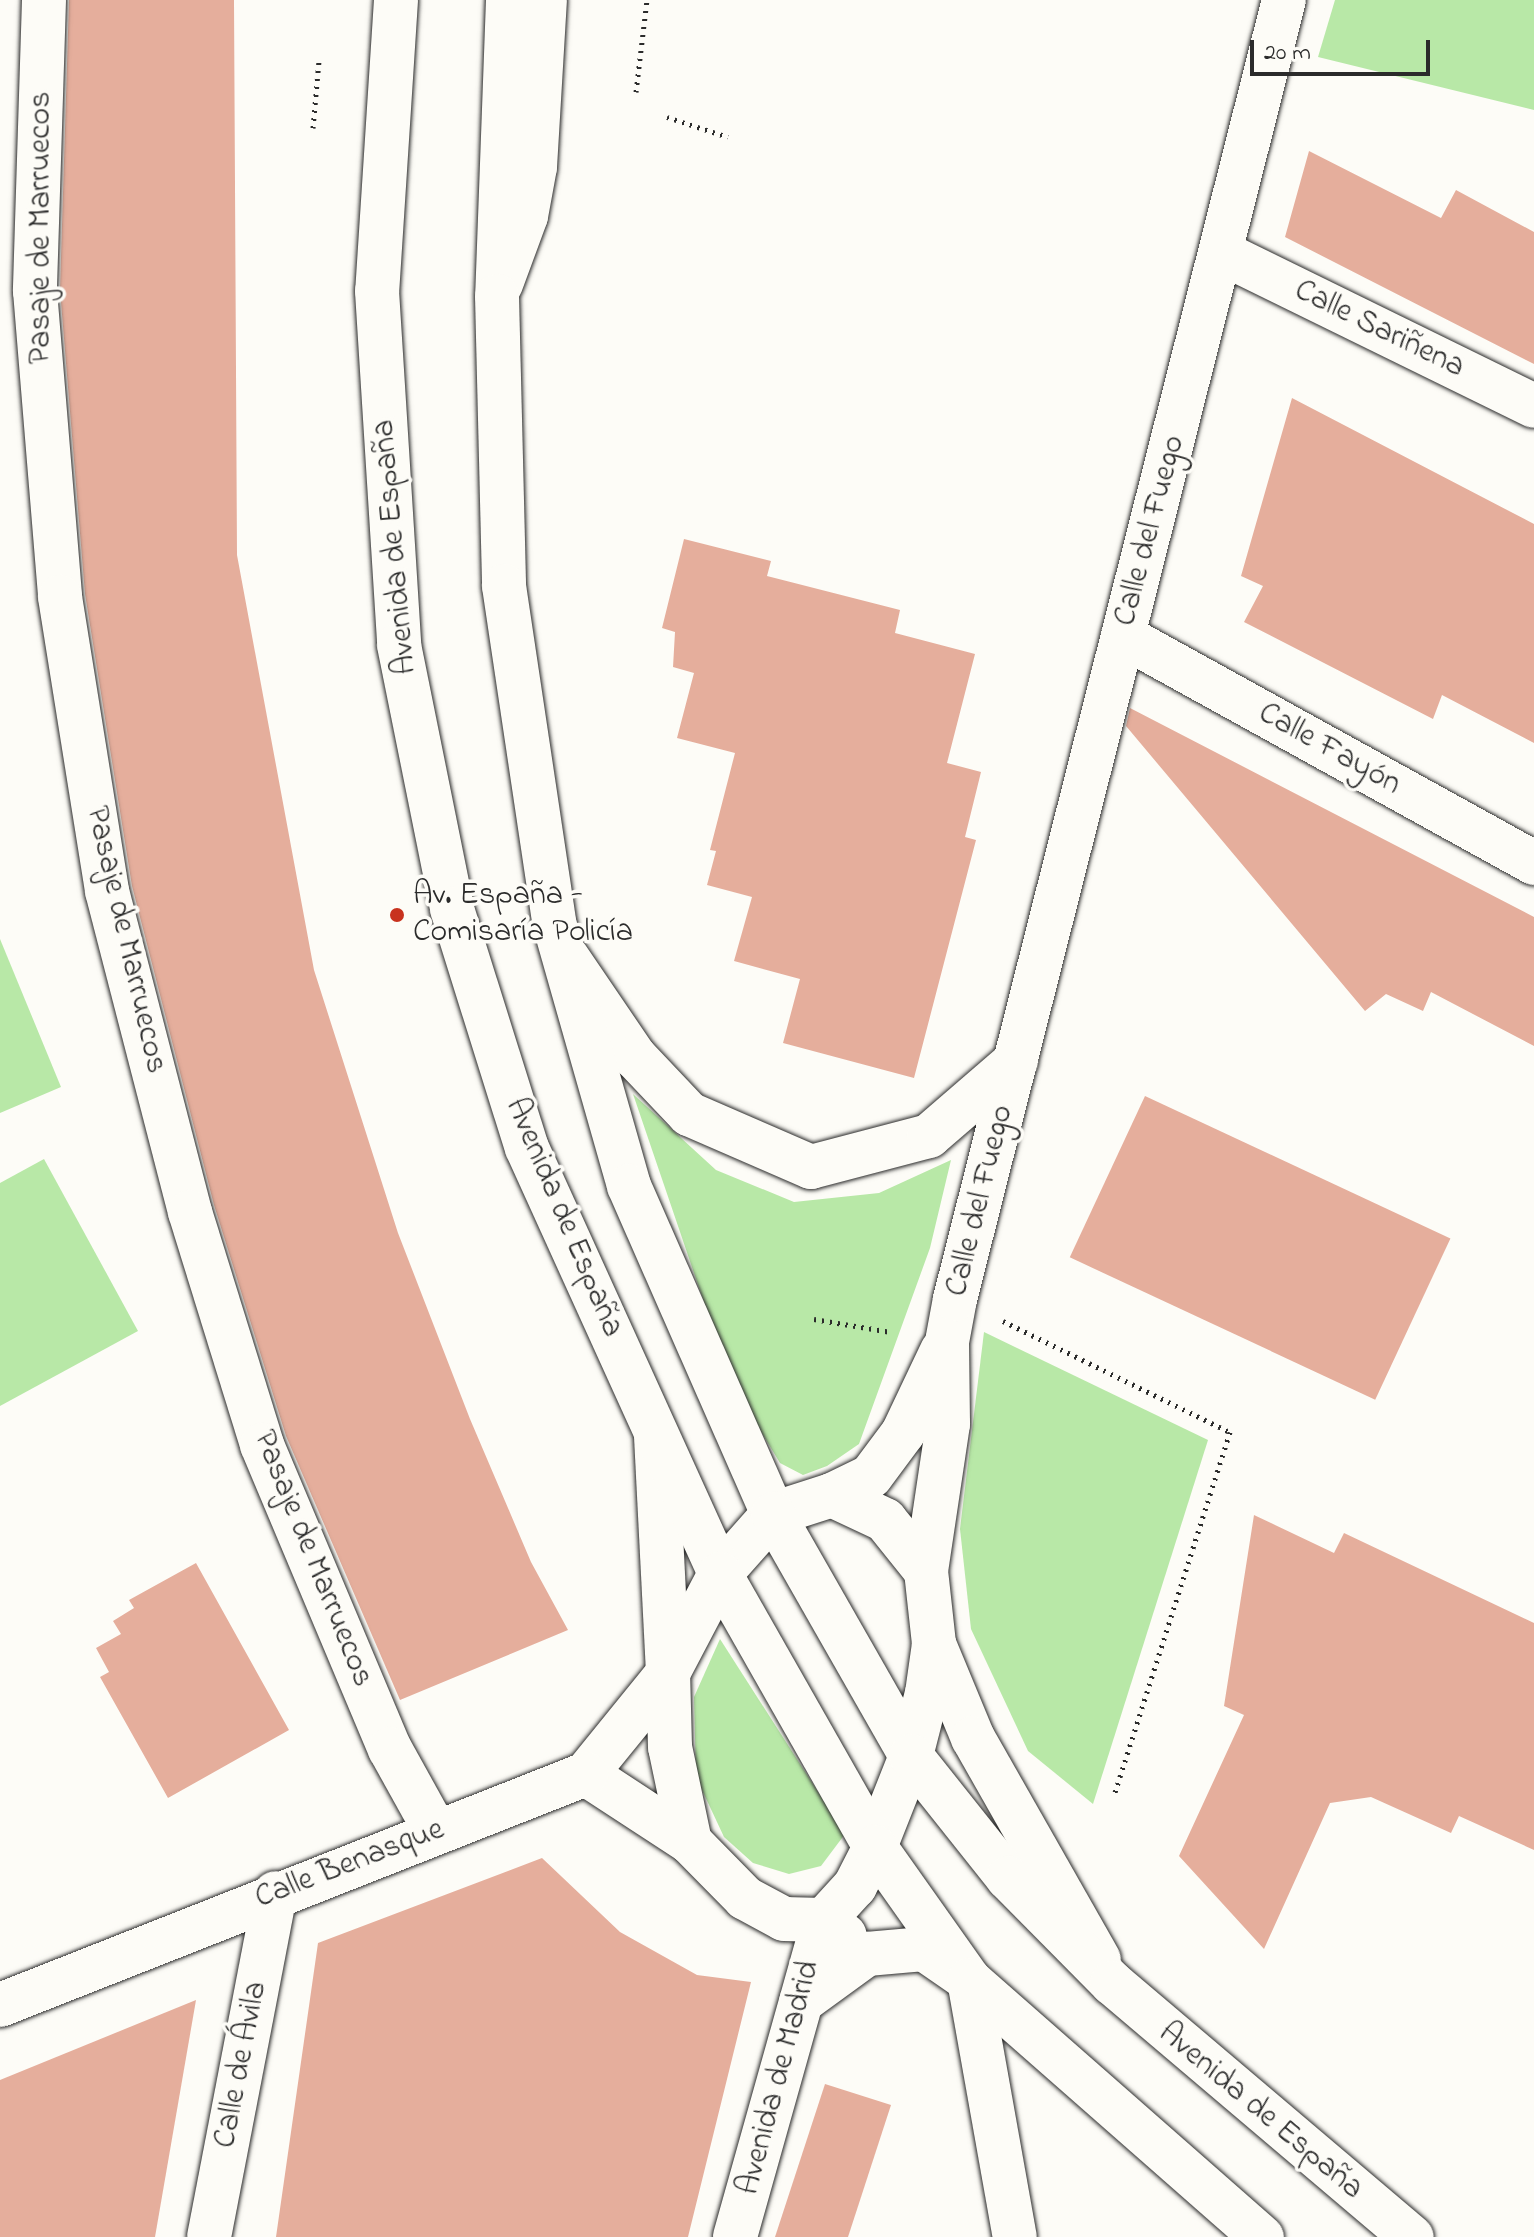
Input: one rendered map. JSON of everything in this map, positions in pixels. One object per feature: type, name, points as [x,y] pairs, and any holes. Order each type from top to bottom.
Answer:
[{"type":"street","name":"Pasaje de Marruecos","points":[[44,0],[35,291],[60,597],[107,891],[190,1212],[262,1445],[390,1749],[436,1832]]},
{"type":"street","name":"Avenida de España","points":[[396,0],[377,291],[399,645],[452,909],[527,1148],[720,1574],[875,1847],[969,1980]]},
{"type":"street","name":"Avenida de España","points":[[508,0],[497,296],[504,586],[562,951],[629,1186],[773,1514],[911,1756],[1008,1878],[1112,1983],[1412,2237]]},
{"type":"street","name":"Avenida de España","points":[[497,296],[526,216],[535,167],[545,0]]},
{"type":"street","name":"Calle del Fuego","points":[[926,1571],[948,1424],[947,1342],[955,1299],[1123,636],[1224,254],[1284,0]]},
{"type":"street","name":"Calle Sariñena","points":[[1224,254],[1534,406]]},
{"type":"street","name":"Calle Fayón","points":[[1123,636],[1534,863]]},
{"type":"street","name":"Calle del Fuego","points":[[562,951],[635,1057],[689,1114],[811,1167],[929,1136],[1016,1061]]},
{"type":"street","name":"Calle del Fuego","points":[[832,1495],[871,1476],[903,1433],[947,1342]]},
{"type":"street","name":"Avenida de España","points":[[656,1435],[670,1747],[690,1842]]},
{"type":"street","points":[[773,1514],[832,1495],[885,1520],[926,1571]]},
{"type":"street","name":"Avenida de España","points":[[586,1774],[668,1673],[720,1574],[773,1514]]},
{"type":"street","name":"Avenida de España","points":[[926,1571],[934,1644],[973,1738],[1112,1983]]},
{"type":"street","name":"Avenida de España","points":[[824,1920],[855,1886],[875,1847],[911,1756],[934,1644]]},
{"type":"street","name":"Calle Benasque","points":[[0,2005],[275,1893],[586,1774]]},
{"type":"street","points":[[586,1774],[690,1842],[745,1898],[784,1919],[824,1920],[867,1954],[801,2002]]},
{"type":"street","name":"Calle de Ávila","points":[[209,2237],[275,1893]]},
{"type":"street","name":"Avenida de Madrid","points":[[735,2237],[824,1920]]},
{"type":"street","name":"Avenida de España","points":[[867,1954],[924,1949],[969,1980],[1262,2237]]},
{"type":"street","points":[[969,1980],[1015,2237]]},
{"type":"path","points":[[636,92],[647,0]]},
{"type":"path","points":[[313,128],[319,61]]},
{"type":"path","points":[[667,117],[728,137]]},
{"type":"path","points":[[955,1299],[1230,1432],[1114,1796]]},
{"type":"path","points":[[814,1319],[947,1342]]},
{"type":"green space","points":[[1335,0],[1534,0],[1534,110],[1318,57]]},
{"type":"green space","points":[[0,939],[61,1087],[0,1113]]},
{"type":"green space","points":[[633,1094],[716,1170],[794,1202],[879,1193],[951,1160],[930,1248],[859,1444],[827,1466],[803,1475],[780,1463],[757,1425],[723,1358]]},
{"type":"green space","points":[[44,1159],[138,1331],[0,1406],[0,1183]]},
{"type":"green space","points":[[984,1332],[1208,1440],[1093,1804],[1028,1751],[971,1629],[960,1529]]},
{"type":"green space","points":[[720,1639],[845,1834],[821,1866],[789,1874],[753,1863],[724,1837],[696,1777],[694,1697]]},
{"type":"building","points":[[69,0],[234,0],[237,555],[314,970],[398,1233],[470,1419],[531,1562],[568,1630],[400,1700],[286,1436],[214,1205],[132,886],[85,594],[60,290]]},
{"type":"building","points":[[1309,151],[1441,218],[1456,190],[1534,232],[1534,364],[1285,237]]},
{"type":"building","points":[[1292,398],[1534,524],[1534,743],[1442,695],[1433,719],[1244,622],[1263,586],[1241,576]]},
{"type":"building","points":[[684,539],[771,561],[767,576],[900,610],[895,633],[975,654],[947,763],[981,772],[965,837],[976,840],[914,1078],[783,1043],[800,979],[734,961],[752,897],[707,885],[716,851],[710,850],[735,753],[677,738],[694,673],[673,667],[675,632],[662,628]]},
{"type":"building","points":[[1130,708],[1534,917],[1534,1046],[1431,992],[1423,1011],[1386,994],[1365,1011],[1126,726]]},
{"type":"building","points":[[1145,1096],[1450,1238],[1375,1400],[1070,1257]]},
{"type":"building","points":[[1254,1515],[1334,1553],[1344,1533],[1534,1623],[1534,1850],[1459,1816],[1451,1833],[1371,1797],[1330,1803],[1264,1949],[1179,1856],[1244,1715],[1224,1706]]},
{"type":"building","points":[[196,1563],[289,1730],[168,1798],[100,1677],[109,1672],[96,1648],[121,1634],[113,1621],[134,1608],[129,1600]]},
{"type":"building","points":[[542,1858],[620,1932],[697,1975],[751,1982],[688,2237],[276,2237],[318,1943]]},
{"type":"building","points":[[196,2000],[155,2237],[0,2237],[0,2080]]},
{"type":"building","points":[[825,2084],[891,2105],[848,2237],[775,2237]]},
{"type":"place","name":"Av. España - Comisaría Policía","points":[[397,915]]}]
